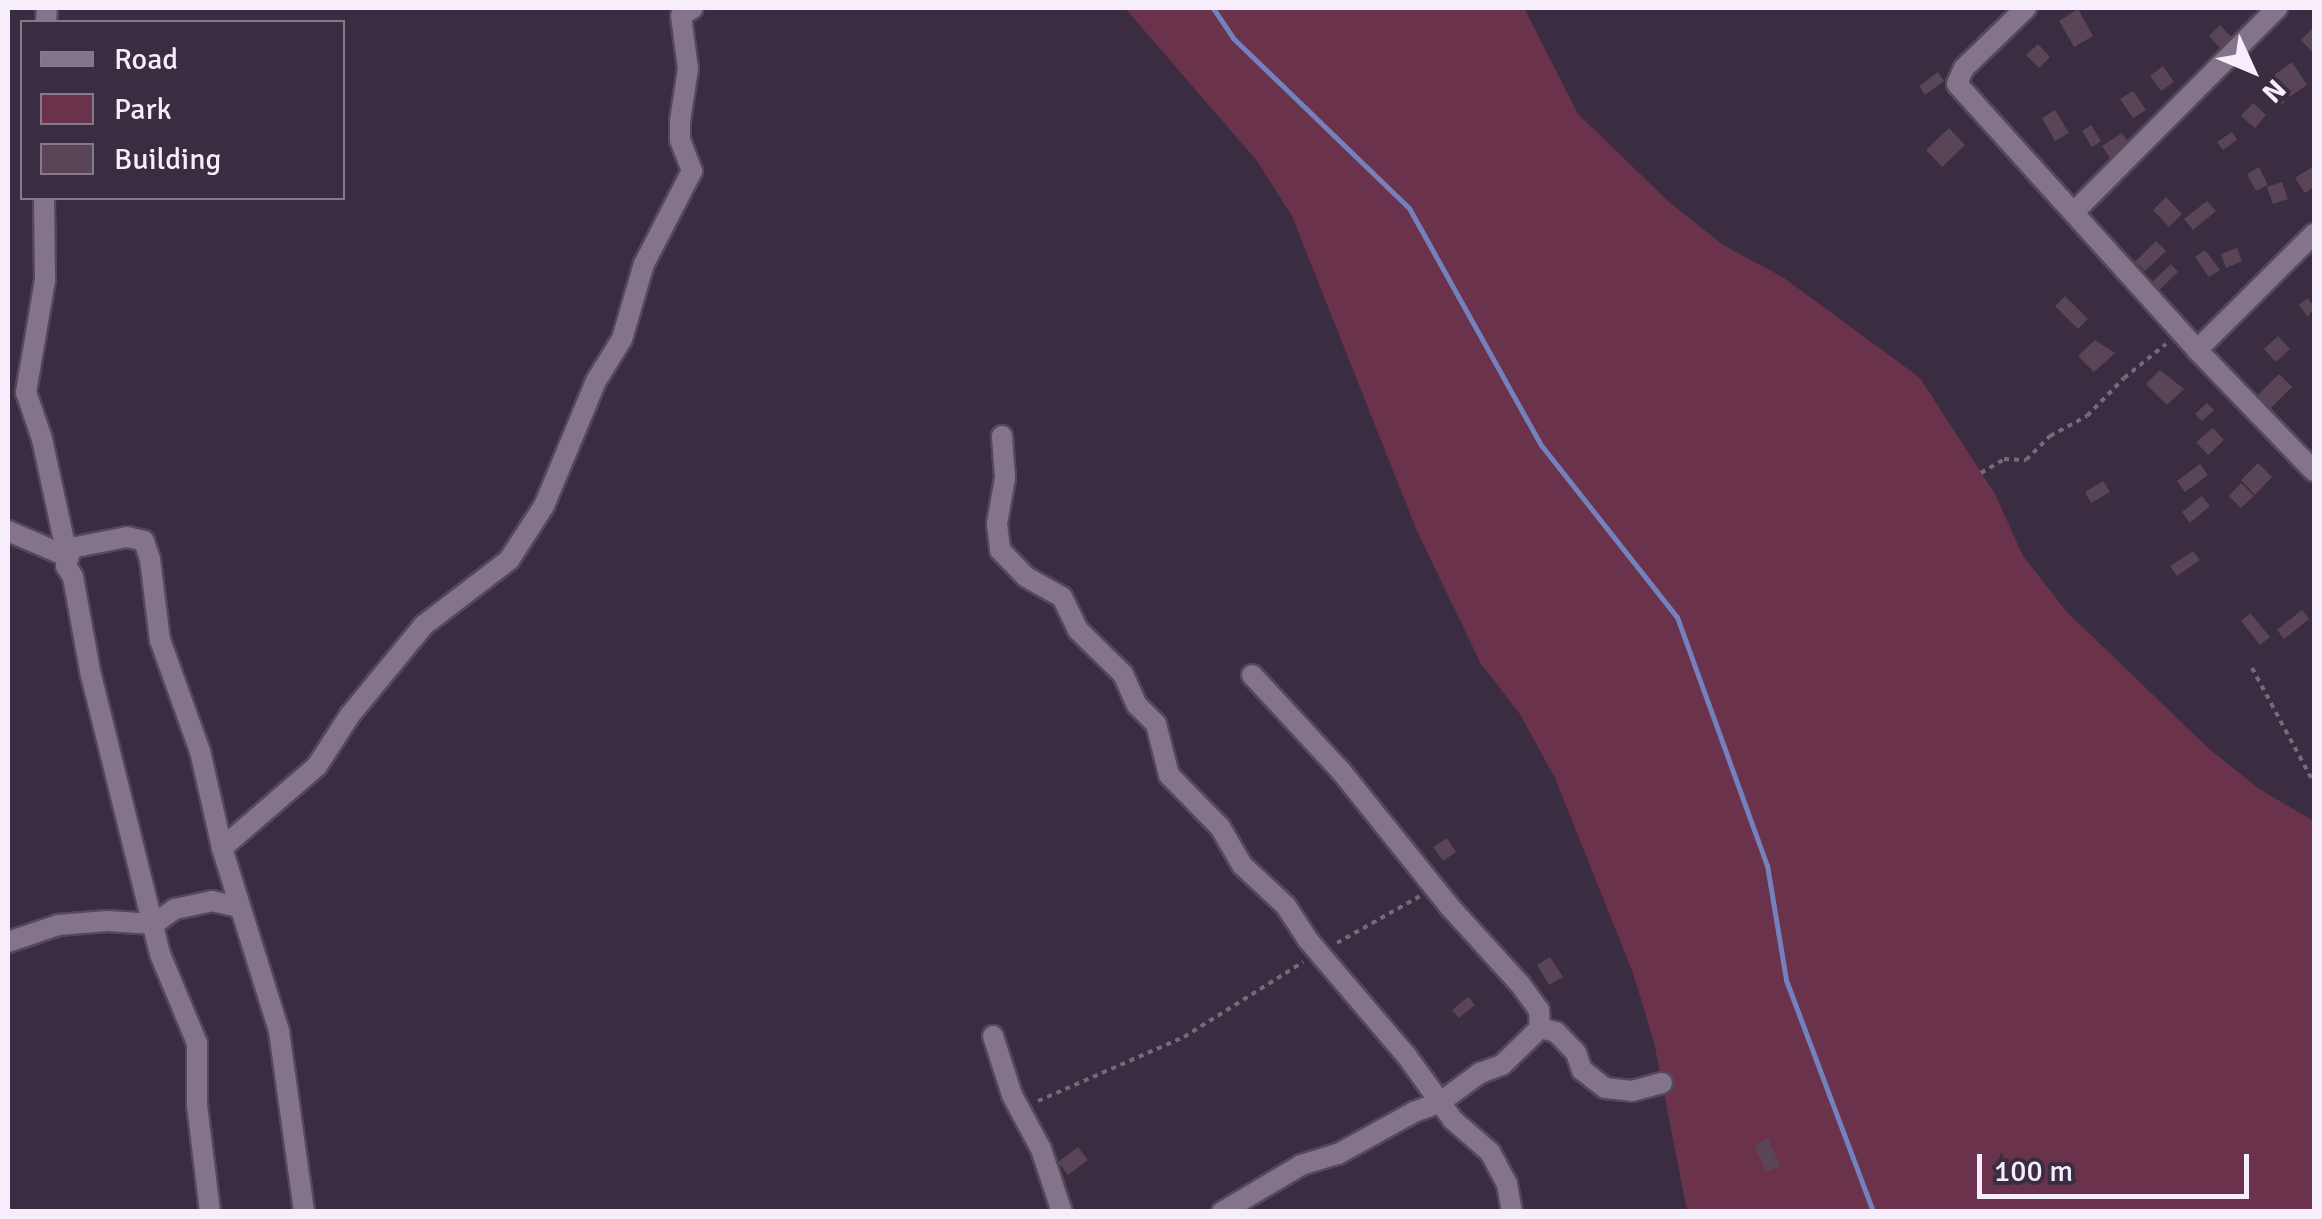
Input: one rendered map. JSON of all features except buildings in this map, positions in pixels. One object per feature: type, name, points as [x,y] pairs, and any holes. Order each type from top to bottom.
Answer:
[{"type":"street","points":[[222,848],[317,766],[350,715],[424,625],[509,560],[544,506],[596,381],[622,339],[644,264],[692,171],[680,140],[688,69],[681,16],[694,8]]},
{"type":"street","points":[[2026,8],[1964,68],[1956,84],[2191,343],[2314,471]]},
{"type":"street","points":[[2074,212],[2277,8]]},
{"type":"street","points":[[44,200],[45,280],[26,392],[42,439],[48,485],[68,552],[160,954],[196,1043],[197,1106],[210,1212]]},
{"type":"street","points":[[2191,343],[2314,234]]},
{"type":"street","points":[[1002,436],[1005,478],[998,524],[1000,550],[1026,577],[1062,598],[1078,630],[1122,674],[1137,705],[1156,724],[1169,775],[1220,827],[1242,865],[1286,906],[1318,952],[1406,1055],[1439,1104],[1490,1152],[1507,1184],[1512,1212]]},
{"type":"street","points":[[8,531],[68,552],[127,537],[144,542],[160,640],[200,751],[222,848],[279,1032],[304,1212]]},
{"type":"street","points":[[1222,1212],[1301,1166],[1338,1154],[1414,1112],[1439,1104],[1480,1073],[1502,1065],[1540,1028],[1539,1010],[1520,984],[1436,890],[1341,772],[1252,675]]},
{"type":"street","points":[[8,942],[58,925],[108,921],[154,924],[175,909],[212,901],[239,907]]},
{"type":"street","points":[[1540,1028],[1556,1032],[1576,1053],[1582,1070],[1605,1088],[1632,1091],[1662,1084]]},
{"type":"street","points":[[992,1036],[1020,1109],[1041,1149],[1062,1212]]},
{"type":"path","points":[[1981,473],[2004,459],[2026,460],[2050,436],[2087,416],[2158,347],[2191,343]]},
{"type":"path","points":[[2252,668],[2314,783]]},
{"type":"path","points":[[1020,1109],[1184,1037],[1318,952],[1400,905],[1436,890]]},
{"type":"green space","points":[[1125,8],[1524,8],[1578,114],[1669,202],[1723,245],[1784,278],[1920,378],[1995,494],[2023,556],[2066,611],[2207,747],[2259,789],[2314,821],[2314,1211],[1687,1211],[1654,1042],[1633,973],[1555,778],[1520,714],[1481,664],[1417,531],[1292,216],[1257,161]]},
{"type":"waterway","points":[[1213,8],[1233,38],[1409,208],[1541,445],[1677,617],[1767,865],[1786,980],[1873,1212]]}]
